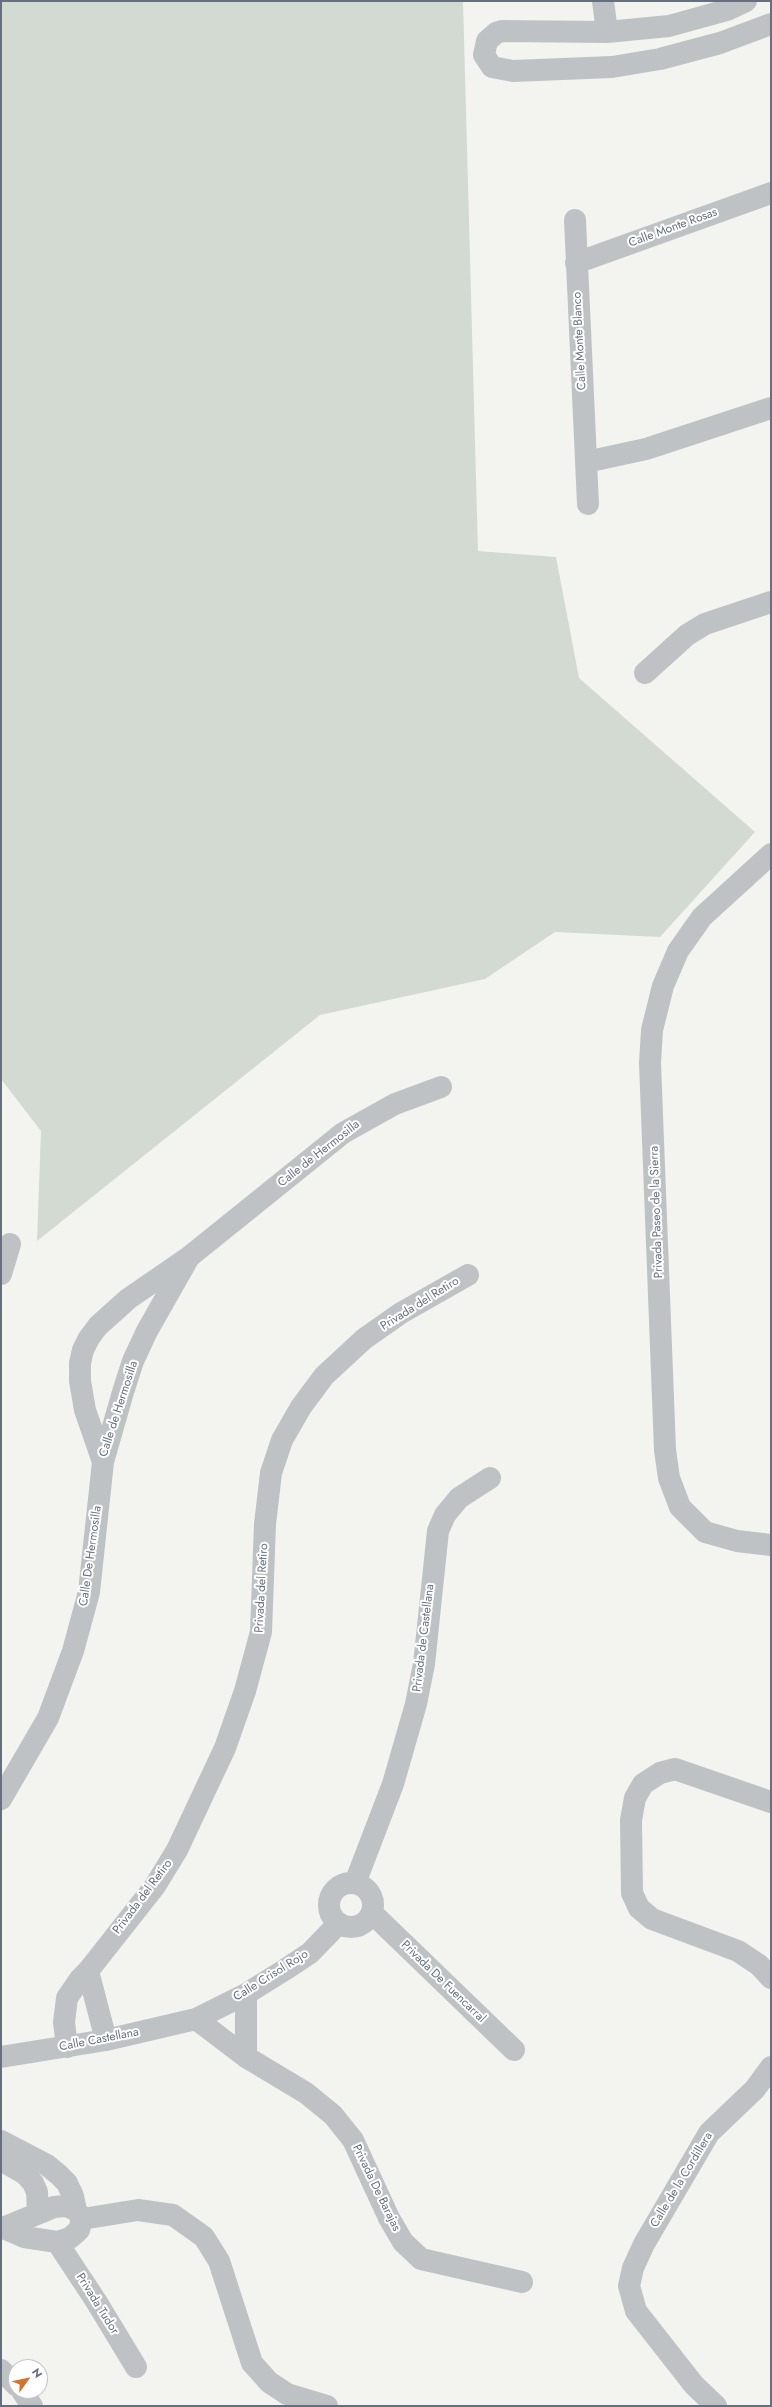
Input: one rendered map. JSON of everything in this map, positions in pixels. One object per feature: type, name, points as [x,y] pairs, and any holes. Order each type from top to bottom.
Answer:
[{"type":"street","points":[[603,1],[606,32]]},
{"type":"street","points":[[746,1],[727,10],[669,26],[606,32],[502,31],[491,36],[487,41],[484,55],[492,67],[513,71],[612,67],[660,59],[705,47],[771,24]]},
{"type":"street","name":"Calle Monte Rosas","points":[[576,263],[771,193]]},
{"type":"street","name":"Calle Monte Blanco","points":[[575,220],[588,504]]},
{"type":"street","points":[[586,462],[646,449],[771,408]]},
{"type":"street","points":[[645,673],[687,635],[705,624],[771,602]]},
{"type":"street","name":"Privada Paseo de la Sierra","points":[[771,854],[702,917],[678,951],[663,986],[652,1030],[650,1063],[665,1450],[669,1478],[680,1507],[705,1532],[737,1541],[771,1545]]},
{"type":"street","name":"Calle de Hermosilla","points":[[103,1462],[85,1410],[81,1388],[80,1363],[83,1350],[89,1338],[110,1314],[128,1299],[189,1257],[343,1133],[395,1104],[441,1088]]},
{"type":"street","points":[[1,1274],[10,1244]]},
{"type":"street","name":"Calle de Hermosilla","points":[[103,1462],[133,1362],[147,1331],[189,1257]]},
{"type":"street","name":"Privada del Retiro","points":[[88,1971],[155,1886],[178,1850],[225,1748],[245,1691],[261,1632],[265,1524],[272,1473],[282,1440],[301,1407],[324,1376],[364,1340],[401,1313],[468,1274]]},
{"type":"street","name":"Calle De Hermosilla","points":[[1,1799],[48,1718],[73,1651],[89,1592],[103,1462]]},
{"type":"street","name":"Privada de Castellana","points":[[355,1883],[393,1784],[416,1704],[424,1664],[438,1531],[445,1515],[459,1498],[490,1478]]},
{"type":"street","points":[[771,1802],[675,1769],[660,1773],[643,1784],[635,1798],[631,1820],[632,1893],[639,1908],[652,1919],[738,1951],[759,1965],[771,1978]]},
{"type":"street","points":[[355,1883],[368,1891],[373,1905],[372,1913],[367,1920],[353,1927],[339,1923],[330,1912],[330,1897],[340,1886],[355,1883]]},
{"type":"street","name":"Privada De Fuencarral","points":[[372,1913],[514,2050]]},
{"type":"street","name":"Calle Crisol Rojo","points":[[196,2019],[246,1994],[310,1953],[339,1923]]},
{"type":"street","points":[[88,1971],[106,2040]]},
{"type":"street","points":[[67,2047],[64,2022],[67,1998],[80,1979],[88,1971]]},
{"type":"street","points":[[246,1994],[246,2057]]},
{"type":"street","name":"Calle Castellana","points":[[1,2057],[106,2040],[196,2019]]},
{"type":"street","name":"Privada De Barajas","points":[[196,2019],[246,2057],[306,2093],[333,2115],[353,2140],[388,2218],[403,2242],[421,2259],[522,2282]]},
{"type":"street","name":"Calle de la Cordillera","points":[[716,2406],[694,2385],[636,2311],[628,2286],[633,2268],[644,2244],[709,2133],[755,2089],[771,2067]]},
{"type":"street","points":[[1,2141],[47,2165],[59,2174],[67,2183],[79,2215],[79,2230],[70,2238],[57,2242],[24,2237],[2,2228]]},
{"type":"street","points":[[1,2160],[25,2174],[32,2183],[37,2192],[38,2213]]},
{"type":"street","points":[[2,2228],[54,2207],[66,2206],[79,2215],[138,2210],[173,2215],[204,2237],[219,2262],[252,2363],[285,2400],[327,2406]]},
{"type":"street","name":"Privada Tudor","points":[[57,2242],[96,2301],[136,2367]]},
{"type":"shaded area","points":[[1,1],[463,1],[478,551],[556,557],[579,678],[755,832],[660,937],[555,932],[485,979],[320,1015],[37,1241],[41,1131],[1,1079]]}]
